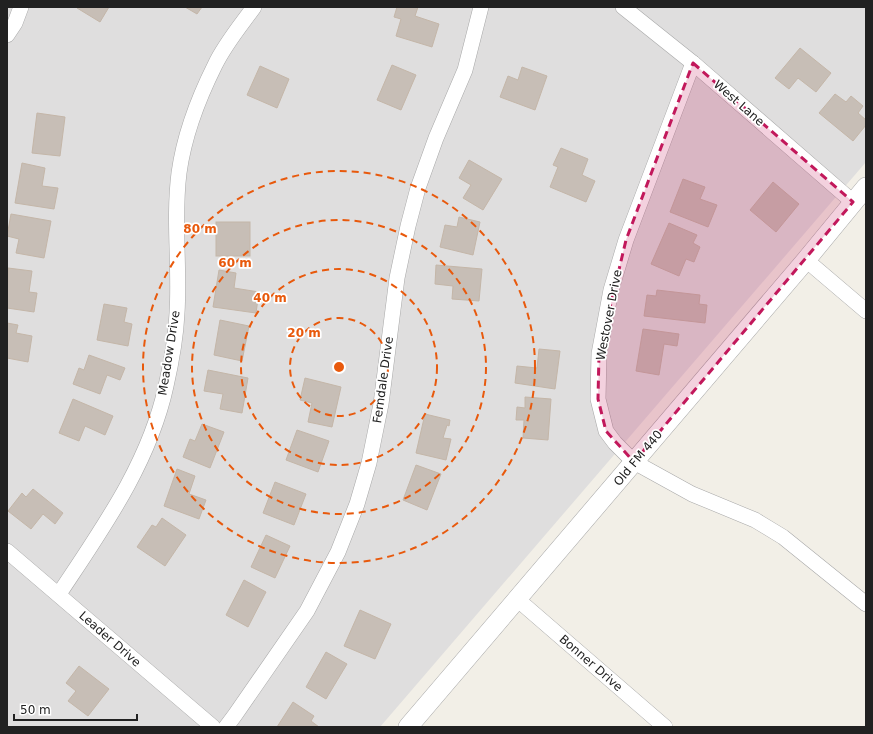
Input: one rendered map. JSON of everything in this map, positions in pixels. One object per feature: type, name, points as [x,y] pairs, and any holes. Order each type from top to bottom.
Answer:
[{"type":"street","points":[[10,25],[21,7]]},
{"type":"street","name":"Meadow Drive","points":[[59,594],[97,537],[130,483],[154,426],[166,387],[177,314],[176,224],[179,173],[186,138],[196,109],[216,64],[237,30],[254,7]]},
{"type":"street","name":"Ferndale Drive","points":[[226,727],[307,611],[338,552],[357,504],[369,463],[378,418],[397,278],[414,203],[436,138],[465,70],[481,7]]},
{"type":"street","name":"West Lane","points":[[623,7],[693,63],[853,202]]},
{"type":"street","name":"Westover Drive","points":[[693,63],[626,240],[611,290],[599,354],[598,399],[606,431],[615,443],[634,462],[692,494],[755,520],[783,537],[866,604]]},
{"type":"street","name":"Old FM 440","points":[[408,727],[806,260],[866,187]]},
{"type":"street","points":[[806,260],[866,311]]},
{"type":"street","name":"Leader Drive","points":[[7,551],[213,727]]},
{"type":"street","name":"Bonner Drive","points":[[517,599],[665,727]]},
{"type":"highlighted area","points":[[693,63],[853,202],[634,462],[606,431],[598,399],[599,354],[626,240]]},
{"type":"shaded area","points":[[7,7],[866,7],[866,162],[380,727],[7,727]]},
{"type":"building","points":[[109,7],[100,22],[77,8]]},
{"type":"building","points":[[185,7],[202,7],[197,14]]},
{"type":"building","points":[[397,7],[418,7],[415,16],[439,24],[432,47],[396,36],[401,19],[394,17]]},
{"type":"building","points":[[800,48],[831,73],[816,92],[798,78],[789,89],[775,78]]},
{"type":"building","points":[[392,65],[416,75],[401,110],[377,100]]},
{"type":"building","points":[[260,66],[289,79],[277,108],[247,95]]},
{"type":"building","points":[[522,67],[547,76],[535,110],[500,97],[508,76],[518,80]]},
{"type":"building","points":[[835,94],[846,102],[851,96],[863,106],[858,113],[866,120],[866,125],[853,141],[819,113]]},
{"type":"building","points":[[37,113],[65,117],[60,156],[32,153]]},
{"type":"building","points":[[561,148],[588,159],[582,175],[595,181],[586,202],[550,187],[558,167],[553,165]]},
{"type":"building","points":[[469,160],[502,179],[483,210],[463,198],[471,185],[459,178]]},
{"type":"building","points":[[22,163],[45,168],[42,186],[58,188],[54,209],[15,203]]},
{"type":"building","points":[[683,179],[705,187],[700,199],[717,205],[708,227],[670,212]]},
{"type":"building","points":[[773,182],[799,204],[776,232],[750,210]]},
{"type":"building","points":[[11,214],[51,221],[44,258],[16,253],[19,239],[7,236]]},
{"type":"building","points":[[459,217],[480,222],[473,255],[440,247],[445,225],[457,227]]},
{"type":"building","points":[[216,222],[250,222],[250,256],[216,256]]},
{"type":"building","points":[[669,223],[697,235],[693,243],[700,247],[694,262],[686,259],[679,276],[651,264]]},
{"type":"building","points":[[436,265],[482,269],[479,301],[452,299],[453,286],[435,284]]},
{"type":"building","points":[[8,268],[32,271],[29,292],[37,293],[34,312],[7,308]]},
{"type":"building","points":[[219,270],[236,273],[234,288],[259,292],[256,313],[213,307]]},
{"type":"building","points":[[657,290],[700,295],[699,304],[707,305],[705,323],[644,316],[647,295],[656,296]]},
{"type":"building","points":[[104,304],[127,308],[124,322],[132,324],[128,346],[97,340]]},
{"type":"building","points":[[220,320],[249,326],[242,361],[214,355]]},
{"type":"building","points":[[7,323],[18,325],[16,333],[32,336],[28,362],[7,358]]},
{"type":"building","points":[[643,329],[679,334],[677,346],[664,344],[659,375],[636,371]]},
{"type":"building","points":[[539,349],[560,351],[555,389],[515,383],[517,366],[537,368]]},
{"type":"building","points":[[89,355],[125,368],[120,380],[107,375],[100,394],[73,384],[79,368],[84,370]]},
{"type":"building","points":[[208,370],[248,378],[242,413],[220,409],[223,394],[204,391]]},
{"type":"building","points":[[305,378],[341,387],[332,427],[308,422],[312,403],[300,400]]},
{"type":"building","points":[[525,397],[551,399],[548,440],[523,438],[524,420],[516,420],[517,407],[525,408]]},
{"type":"building","points":[[73,399],[113,416],[105,435],[85,426],[79,441],[59,433]]},
{"type":"building","points":[[425,414],[450,420],[449,426],[447,425],[443,438],[451,439],[446,460],[416,453]]},
{"type":"building","points":[[202,424],[224,432],[210,468],[183,457],[190,439],[195,441]]},
{"type":"building","points":[[297,430],[329,441],[318,472],[286,460]]},
{"type":"building","points":[[416,465],[441,474],[427,510],[403,500]]},
{"type":"building","points":[[177,469],[195,476],[189,494],[206,500],[199,519],[164,506]]},
{"type":"building","points":[[275,482],[306,494],[294,525],[263,513]]},
{"type":"building","points":[[33,489],[63,513],[55,524],[43,514],[31,529],[8,511],[22,493],[26,497]]},
{"type":"building","points":[[162,518],[186,535],[165,566],[137,547],[152,525],[156,527]]},
{"type":"building","points":[[266,535],[290,546],[275,578],[251,567]]},
{"type":"building","points":[[244,580],[266,592],[248,627],[226,615]]},
{"type":"building","points":[[360,610],[391,624],[375,659],[344,646]]},
{"type":"building","points":[[326,652],[347,664],[326,699],[306,687]]},
{"type":"building","points":[[79,666],[109,689],[88,716],[68,701],[76,691],[66,683]]},
{"type":"building","points":[[293,702],[314,716],[311,721],[319,727],[277,727]]}]
